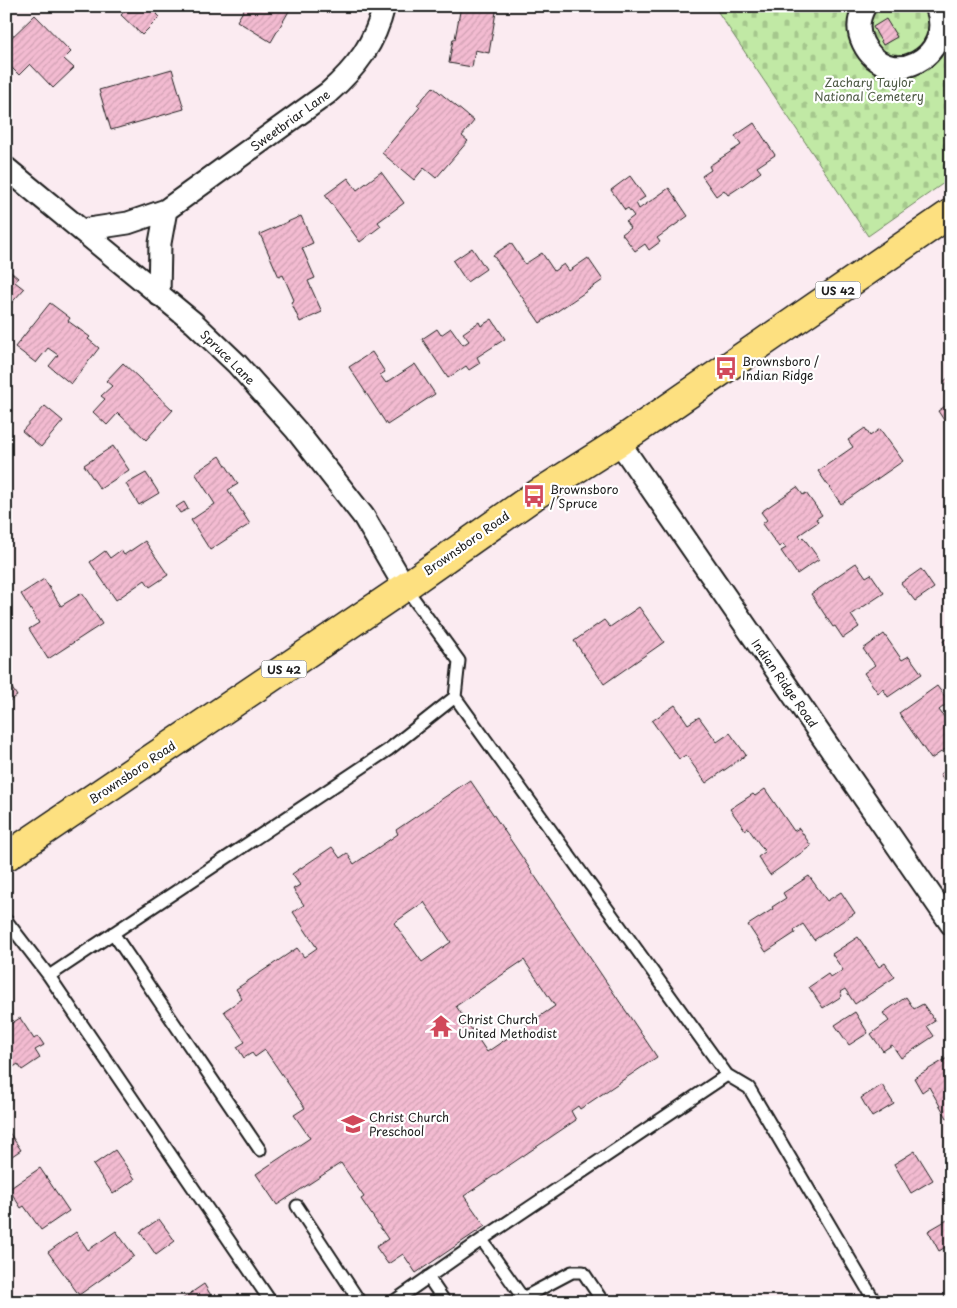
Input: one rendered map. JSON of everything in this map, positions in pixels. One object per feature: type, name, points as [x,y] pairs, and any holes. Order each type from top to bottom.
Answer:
[{"type":"main road","name":"Brownsboro Road","points":[[6,857],[534,496],[619,442],[951,213]]},
{"type":"street","name":"Sweetbriar Lane","points":[[82,230],[128,223],[166,210],[328,93],[346,76],[366,50],[375,34],[384,6]]},
{"type":"street","points":[[865,6],[861,13],[859,25],[861,38],[866,50],[876,59],[887,65],[900,68],[913,66],[924,60],[934,51],[940,40],[942,27],[940,14],[936,6]]},
{"type":"street","name":"Spruce Lane","points":[[6,168],[194,323],[237,364],[296,430],[364,517],[405,586]]},
{"type":"street","points":[[159,295],[160,243],[166,210]]},
{"type":"street","name":"Indian Ridge Road","points":[[619,442],[951,924]]},
{"type":"lane","points":[[405,586],[459,661],[455,697],[727,1075],[749,1088],[875,1302]]},
{"type":"lane","points":[[49,976],[388,750],[455,697]]},
{"type":"lane","points":[[6,920],[49,976],[271,1302]]},
{"type":"lane","points":[[113,933],[260,1150]]},
{"type":"lane","points":[[393,1302],[727,1075]]},
{"type":"lane","points":[[297,1206],[360,1302]]},
{"type":"lane","points":[[482,1240],[525,1300],[572,1272],[583,1272],[603,1302]]},
{"type":"lane","points":[[428,1277],[445,1302]]},
{"type":"green space","name":"Zachary Taylor National Cemetery","points":[[714,6],[951,6],[951,178],[868,236]]},
{"type":"building","points":[[129,6],[149,6],[160,17],[142,35],[121,15]]},
{"type":"building","points":[[246,6],[292,6],[271,42],[237,21]]},
{"type":"building","points":[[461,6],[497,6],[489,53],[475,50],[472,67],[449,63]]},
{"type":"building","points":[[35,15],[71,52],[64,59],[74,68],[53,88],[30,64],[19,75],[6,62],[6,43]]},
{"type":"building","points":[[886,19],[897,37],[883,45],[873,27]]},
{"type":"building","points":[[172,69],[184,109],[111,130],[99,90]]},
{"type":"building","points":[[433,87],[474,121],[462,136],[468,141],[436,178],[424,168],[414,180],[382,153],[420,107],[417,105]]},
{"type":"building","points":[[754,123],[775,155],[757,167],[761,172],[740,187],[728,195],[724,190],[716,196],[702,176],[711,170],[709,166],[741,145],[735,136]]},
{"type":"building","points":[[381,172],[404,203],[378,222],[381,226],[360,242],[325,195],[348,178],[357,190]]},
{"type":"building","points":[[630,176],[645,197],[636,203],[639,209],[669,188],[688,216],[657,238],[660,242],[649,250],[645,244],[635,251],[622,234],[630,228],[626,222],[634,216],[628,208],[625,210],[611,190]]},
{"type":"building","points":[[301,216],[313,243],[302,248],[315,278],[308,281],[322,312],[300,322],[291,302],[294,300],[283,275],[279,277],[260,234]]},
{"type":"building","points":[[511,243],[525,264],[542,253],[554,271],[564,264],[569,271],[588,258],[603,280],[540,323],[493,255]]},
{"type":"building","points":[[472,248],[486,269],[467,282],[453,261]]},
{"type":"building","points":[[6,268],[18,278],[15,282],[24,289],[6,309]]},
{"type":"building","points":[[50,303],[70,318],[68,321],[90,337],[88,339],[99,348],[71,384],[49,366],[58,355],[48,348],[36,363],[15,347]]},
{"type":"building","points":[[492,319],[505,339],[477,357],[480,363],[469,370],[466,366],[448,378],[422,339],[437,329],[441,335],[451,328],[463,345],[469,341],[463,333],[479,322],[481,326]]},
{"type":"building","points":[[372,352],[385,372],[380,375],[386,383],[415,364],[435,394],[387,425],[349,367]]},
{"type":"building","points":[[123,363],[173,410],[146,440],[118,413],[107,425],[93,412],[105,399],[101,396],[112,386],[106,381]]},
{"type":"building","points":[[951,376],[951,391],[944,381]]},
{"type":"building","points":[[951,402],[951,431],[938,411]]},
{"type":"building","points":[[45,406],[63,421],[41,447],[22,431]]},
{"type":"building","points":[[865,428],[870,436],[880,429],[903,461],[841,504],[818,471],[853,447],[848,440]]},
{"type":"building","points":[[113,446],[129,470],[100,489],[84,465]]},
{"type":"building","points":[[220,456],[238,484],[228,490],[250,524],[210,550],[191,520],[215,504],[195,473]]},
{"type":"building","points":[[146,473],[159,493],[139,505],[126,484]]},
{"type":"building","points":[[797,487],[803,495],[806,493],[822,515],[816,519],[818,522],[799,535],[801,539],[803,537],[819,559],[797,574],[781,551],[786,548],[783,544],[779,547],[762,524],[767,520],[761,512]]},
{"type":"building","points":[[184,502],[188,509],[180,513],[176,507]]},
{"type":"building","points":[[145,541],[168,575],[150,587],[145,580],[116,600],[90,562],[105,551],[110,558],[121,550],[124,555]]},
{"type":"building","points":[[856,563],[866,577],[871,574],[884,593],[851,615],[859,627],[843,638],[835,626],[833,627],[811,594]]},
{"type":"building","points":[[921,569],[934,588],[915,601],[901,583]]},
{"type":"building","points":[[44,579],[61,606],[82,593],[102,624],[48,659],[29,629],[39,623],[21,594]]},
{"type":"building","points":[[639,607],[664,642],[604,684],[574,641],[604,620],[610,627]]},
{"type":"building","points":[[884,634],[902,660],[909,656],[922,674],[888,697],[883,689],[878,693],[864,673],[875,665],[863,649]]},
{"type":"building","points":[[951,636],[951,653],[943,641]]},
{"type":"building","points":[[6,679],[17,696],[6,703]]},
{"type":"building","points":[[937,686],[949,702],[939,710],[945,718],[951,714],[951,745],[931,759],[899,713]]},
{"type":"building","points":[[675,705],[688,724],[699,717],[717,742],[730,733],[746,755],[706,783],[686,755],[679,759],[652,721]]},
{"type":"building","points":[[951,767],[951,790],[940,774]]},
{"type":"building","points":[[470,780],[657,1057],[580,1109],[578,1106],[571,1111],[576,1120],[464,1196],[485,1226],[416,1273],[403,1254],[388,1264],[376,1247],[388,1239],[361,1199],[364,1197],[341,1163],[277,1205],[256,1174],[310,1138],[294,1115],[305,1108],[265,1050],[255,1057],[252,1053],[244,1058],[237,1047],[245,1042],[224,1011],[242,999],[236,989],[297,948],[304,957],[317,948],[293,912],[304,905],[293,889],[300,885],[292,874],[332,847],[340,858],[347,853],[354,864],[398,834],[396,830]],"holes":[[[424,902],[451,942],[422,962],[394,923]],[[524,960],[555,1006],[487,1052],[456,1006]]]},
{"type":"building","points":[[765,789],[794,831],[799,828],[811,846],[770,875],[758,857],[765,852],[748,828],[745,830],[730,809],[753,794],[755,796]]},
{"type":"building","points":[[809,876],[827,901],[841,892],[855,913],[814,940],[803,924],[794,930],[795,933],[766,952],[748,925],[773,909],[772,907],[786,898],[783,893]]},
{"type":"building","points":[[858,937],[879,967],[885,963],[895,977],[855,1004],[845,989],[840,992],[842,996],[823,1008],[809,987],[828,974],[831,978],[843,970],[832,954]]},
{"type":"building","points":[[906,997],[914,1009],[923,1004],[935,1021],[927,1026],[934,1036],[901,1058],[892,1045],[883,1051],[871,1034],[889,1021],[883,1013]]},
{"type":"building","points":[[855,1012],[868,1033],[849,1045],[835,1025]]},
{"type":"building","points":[[20,1018],[34,1039],[38,1036],[44,1045],[35,1050],[40,1058],[22,1070],[18,1064],[6,1072],[6,1027]]},
{"type":"building","points":[[949,1057],[951,1060],[951,1116],[947,1118],[929,1087],[922,1092],[914,1078]]},
{"type":"building","points":[[882,1085],[894,1104],[872,1117],[861,1098]]},
{"type":"building","points":[[6,1128],[21,1150],[6,1160]]},
{"type":"building","points":[[115,1150],[135,1179],[113,1194],[93,1165]]},
{"type":"building","points":[[915,1151],[933,1180],[911,1193],[894,1164]]},
{"type":"building","points":[[40,1168],[69,1211],[41,1230],[24,1206],[21,1208],[9,1189]]},
{"type":"building","points":[[159,1219],[175,1241],[156,1255],[140,1232]]},
{"type":"building","points":[[947,1220],[951,1227],[951,1244],[939,1251],[928,1231]]},
{"type":"building","points":[[116,1231],[134,1256],[79,1295],[48,1252],[76,1232],[88,1250]]},
{"type":"building","points":[[204,1284],[215,1302],[184,1302],[182,1299]]},
{"type":"building","points":[[123,1295],[128,1302],[112,1302]]},
{"type":"place","name":"Brownsboro / Indian Ridge","points":[[726,368]]},
{"type":"place","name":"Brownsboro / Spruce","points":[[534,496]]},
{"type":"place","name":"Christ Church United Methodist","points":[[441,1026]]},
{"type":"place","name":"Christ Church Preschool","points":[[353,1124]]}]
